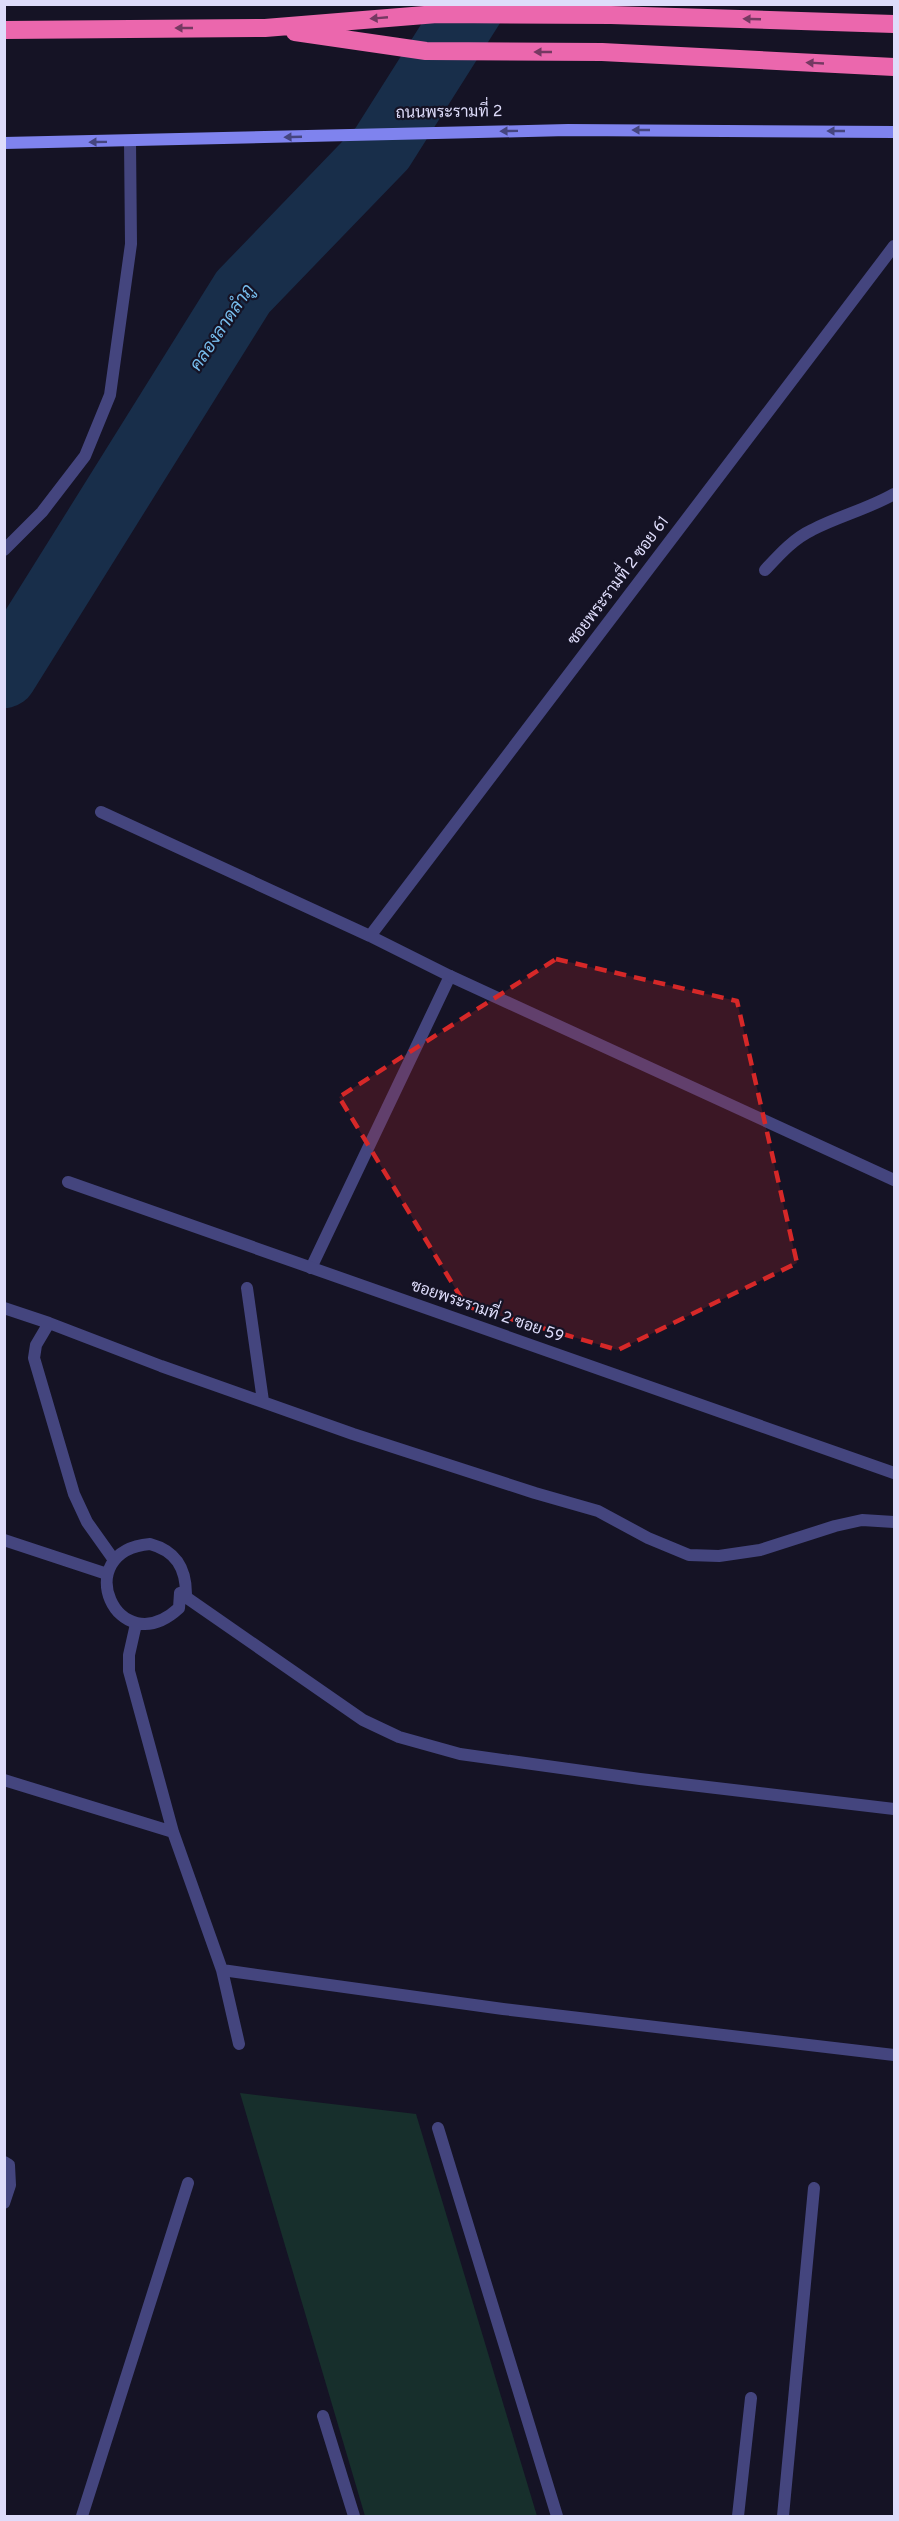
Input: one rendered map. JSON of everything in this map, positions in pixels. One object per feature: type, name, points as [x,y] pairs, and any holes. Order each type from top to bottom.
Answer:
[{"type":"highway","points":[[4,30],[265,28],[437,14],[611,15],[894,24]]},
{"type":"highway","points":[[265,28],[426,51],[602,52],[894,67]]},
{"type":"main road","name":"ถนนพระรามที่ 2","points":[[4,143],[568,130],[894,132]]},
{"type":"street","points":[[4,550],[42,512],[85,456],[110,395],[131,244],[130,141]]},
{"type":"street","name":"ซอยพระรามที่ 2 ซอย 61","points":[[370,936],[894,246]]},
{"type":"street","points":[[765,570],[791,543],[811,530],[877,504],[894,494]]},
{"type":"street","points":[[101,812],[370,936],[450,976],[894,1180]]},
{"type":"street","points":[[311,1268],[450,976]]},
{"type":"street","name":"ซอยพระรามที่ 2 ซอย 59","points":[[68,1182],[894,1473]]},
{"type":"street","points":[[247,1288],[263,1401]]},
{"type":"street","points":[[4,1308],[353,1434],[535,1493],[597,1510],[648,1538],[689,1555],[719,1556],[760,1550],[862,1520],[894,1521]]},
{"type":"street","points":[[49,1323],[36,1345],[34,1358],[74,1494],[87,1522],[114,1560]]},
{"type":"street","points":[[4,1540],[107,1574]]},
{"type":"street","points":[[150,1544],[163,1548],[180,1563],[186,1578],[186,1594],[180,1593],[179,1608],[167,1619],[153,1625],[136,1624],[122,1617],[112,1605],[106,1590],[107,1574],[114,1560],[126,1549],[150,1544]]},
{"type":"street","points":[[180,1593],[363,1720],[399,1737],[460,1754],[640,1779],[894,1809]]},
{"type":"street","points":[[136,1624],[129,1655],[129,1671],[172,1832],[222,1970],[240,2044]]},
{"type":"street","points":[[4,1780],[172,1832]]},
{"type":"street","points":[[222,1970],[503,2009],[894,2055]]},
{"type":"street","points":[[438,2128],[557,2517]]},
{"type":"street","points":[[4,2162],[9,2165],[10,2185],[4,2203]]},
{"type":"street","points":[[82,2517],[188,2183]]},
{"type":"street","points":[[783,2517],[814,2188]]},
{"type":"street","points":[[738,2517],[751,2397]]},
{"type":"street","points":[[323,2416],[354,2517]]},
{"type":"highlighted area","points":[[556,959],[737,1001],[797,1263],[618,1350],[466,1306],[339,1097]]},
{"type":"green space","points":[[240,2093],[416,2114],[537,2516],[365,2516]]},
{"type":"waterway","name":"คลองลาดลำภู","points":[[4,675],[243,292],[382,148],[473,4]]}]
